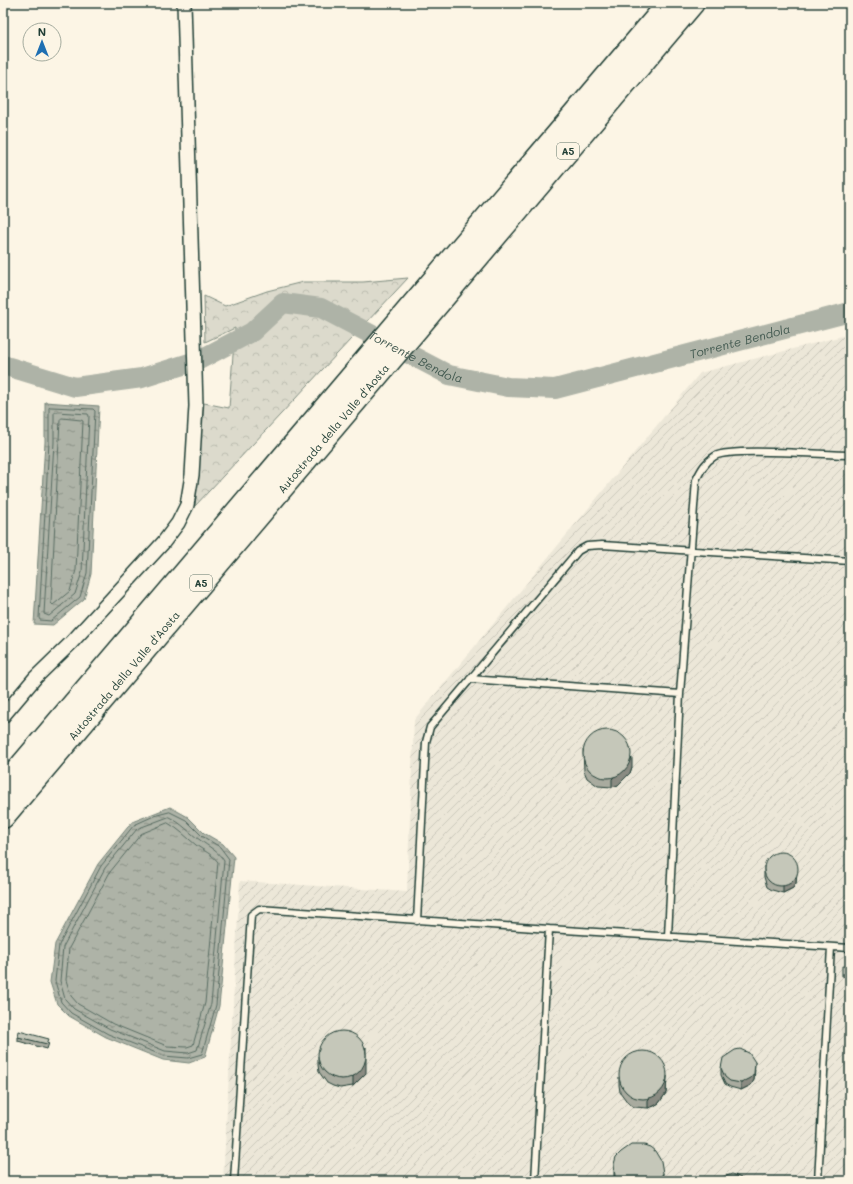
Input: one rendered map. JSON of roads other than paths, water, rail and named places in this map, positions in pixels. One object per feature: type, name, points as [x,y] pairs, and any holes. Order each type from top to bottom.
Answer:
[{"type":"highway","name":"Autostrada della Valle d'Aosta","points":[[3,817],[434,294],[669,3]]},
{"type":"highway","name":"Autostrada della Valle d'Aosta","points":[[434,294],[693,3]]},
{"type":"highway","name":"Autostrada della Valle d'Aosta","points":[[3,787],[390,346]]},
{"type":"street","points":[[3,716],[35,678],[71,643],[163,542],[178,523],[187,505],[192,475],[196,406],[184,3]]},
{"type":"lane","points":[[668,936],[680,694],[696,480],[704,465],[716,456],[739,452],[850,455]]},
{"type":"lane","points":[[417,921],[426,742],[430,727],[578,551],[587,546],[602,545],[850,561]]},
{"type":"lane","points":[[470,679],[680,694]]},
{"type":"lane","points":[[234,1181],[251,915],[259,909],[549,930],[850,948]]},
{"type":"lane","points":[[535,1181],[549,930]]},
{"type":"lane","points":[[818,1181],[831,947]]},
{"type":"water","points":[[45,402],[99,406],[91,574],[84,599],[53,625],[34,624],[45,442]]},
{"type":"water","points":[[170,807],[188,817],[204,833],[223,844],[234,857],[219,1006],[205,1057],[189,1063],[163,1060],[106,1037],[69,1016],[57,1004],[50,982],[55,944],[98,864],[132,822]]},
{"type":"waterway","name":"Torrente Bendola","points":[[3,365],[75,387],[142,378],[199,360],[252,332],[283,303],[321,308],[449,375],[508,387],[555,389],[850,312]]}]
